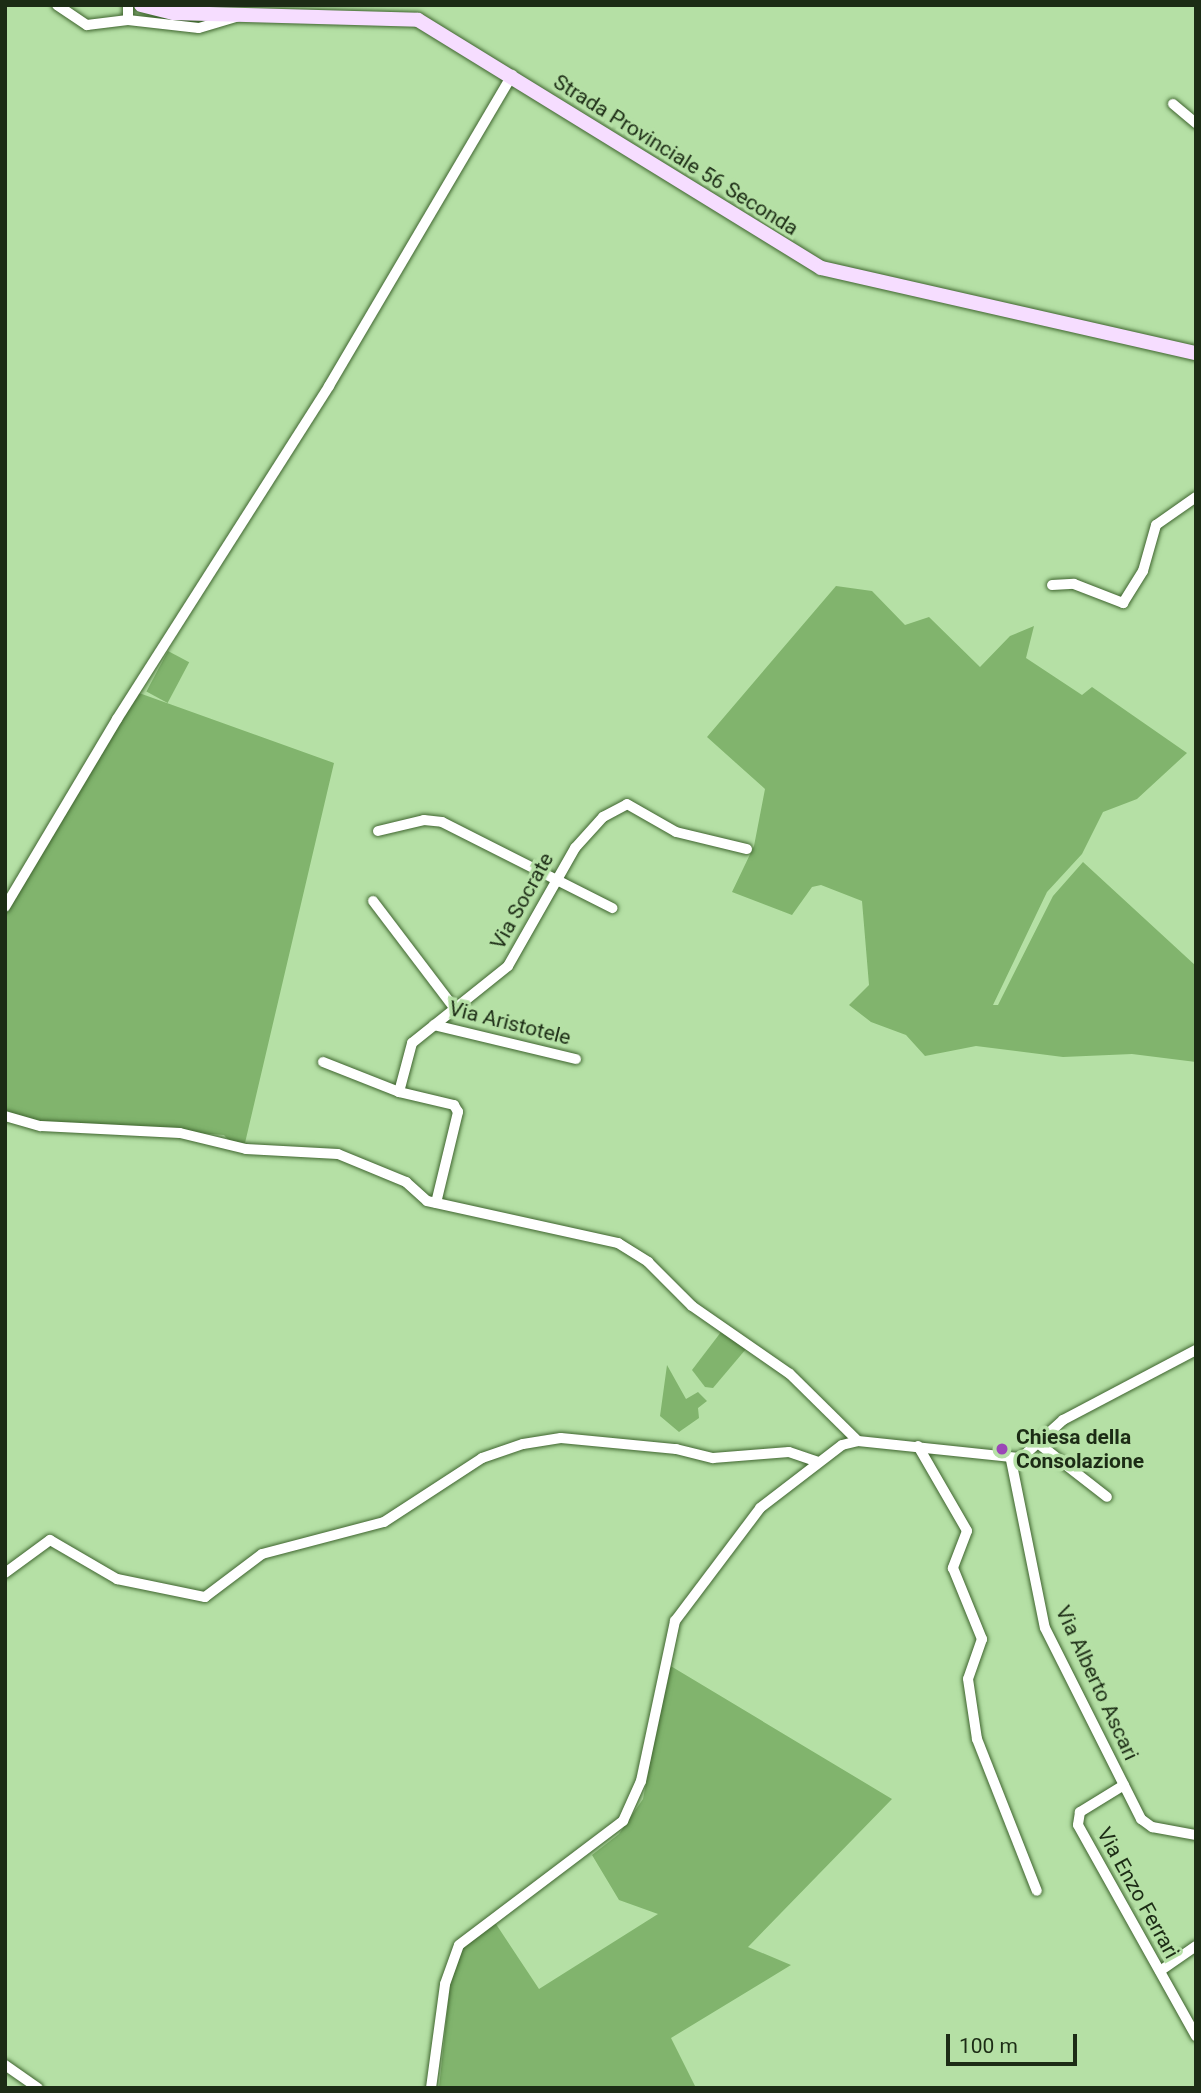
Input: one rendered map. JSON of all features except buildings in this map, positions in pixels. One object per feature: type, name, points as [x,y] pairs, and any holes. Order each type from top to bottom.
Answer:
[{"type":"street","points":[[128,5],[128,20]]},
{"type":"street","name":"Strada Provinciale 56 Seconda","points":[[141,5],[173,13],[418,20],[512,75],[821,268],[1196,353]]},
{"type":"street","points":[[60,6],[87,25],[128,20],[199,28],[229,23],[242,14]]},
{"type":"street","points":[[5,907],[117,719],[329,386],[512,75]]},
{"type":"street","points":[[1173,104],[1196,123]]},
{"type":"street","points":[[1052,585],[1074,584],[1123,603],[1143,571],[1156,525],[1196,497]]},
{"type":"street","name":"Via Socrate","points":[[399,1092],[411,1043],[508,966],[554,878],[603,817],[627,804],[676,832],[747,849]]},
{"type":"street","points":[[378,831],[424,820],[442,822],[612,908]]},
{"type":"street","points":[[373,901],[455,1009]]},
{"type":"street","name":"Via Aristotele","points":[[434,1025],[576,1059]]},
{"type":"street","points":[[323,1062],[399,1092],[457,1108],[436,1203]]},
{"type":"street","points":[[5,1116],[41,1126],[180,1133],[246,1149],[338,1154],[406,1182],[436,1203],[631,1251],[692,1306],[790,1374],[858,1441]]},
{"type":"street","points":[[431,2088],[445,1984],[459,1945],[623,1821],[641,1781],[675,1621],[755,1514],[818,1462],[858,1441],[918,1446],[1011,1460],[1039,1444],[1070,1416],[1196,1350]]},
{"type":"street","points":[[5,1573],[50,1540],[117,1579],[205,1597],[262,1554],[384,1522],[502,1448],[561,1438],[676,1449],[713,1458],[789,1452],[818,1462]]},
{"type":"street","points":[[1039,1444],[1107,1497]]},
{"type":"street","points":[[918,1446],[967,1531],[953,1568],[982,1639],[968,1679],[977,1739],[1037,1891]]},
{"type":"street","name":"Via Alberto Ascari","points":[[1011,1460],[1045,1628],[1146,1824],[1196,1835]]},
{"type":"street","name":"Via Enzo Ferrari","points":[[1124,1785],[1080,1812],[1078,1825],[1196,2036]]},
{"type":"street","points":[[1160,1971],[1196,1946]]},
{"type":"street","points":[[5,2066],[38,2088]]},
{"type":"green space","points":[[836,586],[872,591],[905,625],[929,617],[980,667],[1010,636],[1034,626],[1026,658],[1082,695],[1092,687],[1187,753],[1137,799],[1103,812],[1082,854],[1047,892],[993,1005],[998,1005],[1053,896],[1083,862],[1196,966],[1196,1062],[1132,1054],[1063,1057],[976,1046],[925,1056],[906,1035],[871,1022],[849,1005],[869,985],[862,901],[821,885],[812,887],[792,915],[732,892],[754,846],[765,789],[707,737]]},
{"type":"green space","points":[[168,651],[189,662],[168,703],[146,692]]},
{"type":"green space","points":[[139,693],[334,763],[245,1143],[230,1142],[224,1135],[42,1122],[5,1113],[5,912]]},
{"type":"green space","points":[[721,1332],[746,1349],[713,1388],[705,1387],[692,1370]]},
{"type":"green space","points":[[667,1365],[686,1399],[698,1392],[707,1401],[698,1408],[699,1418],[679,1432],[660,1416]]},
{"type":"green space","points":[[669,1665],[892,1799],[748,1947],[791,1965],[671,2038],[696,2088],[439,2088],[451,1975],[465,1945],[494,1921],[539,1989],[658,1914],[619,1900],[592,1855],[619,1834],[643,1799]]},
{"type":"place","name":"Chiesa della Consolazione","points":[[1002,1449]]}]
